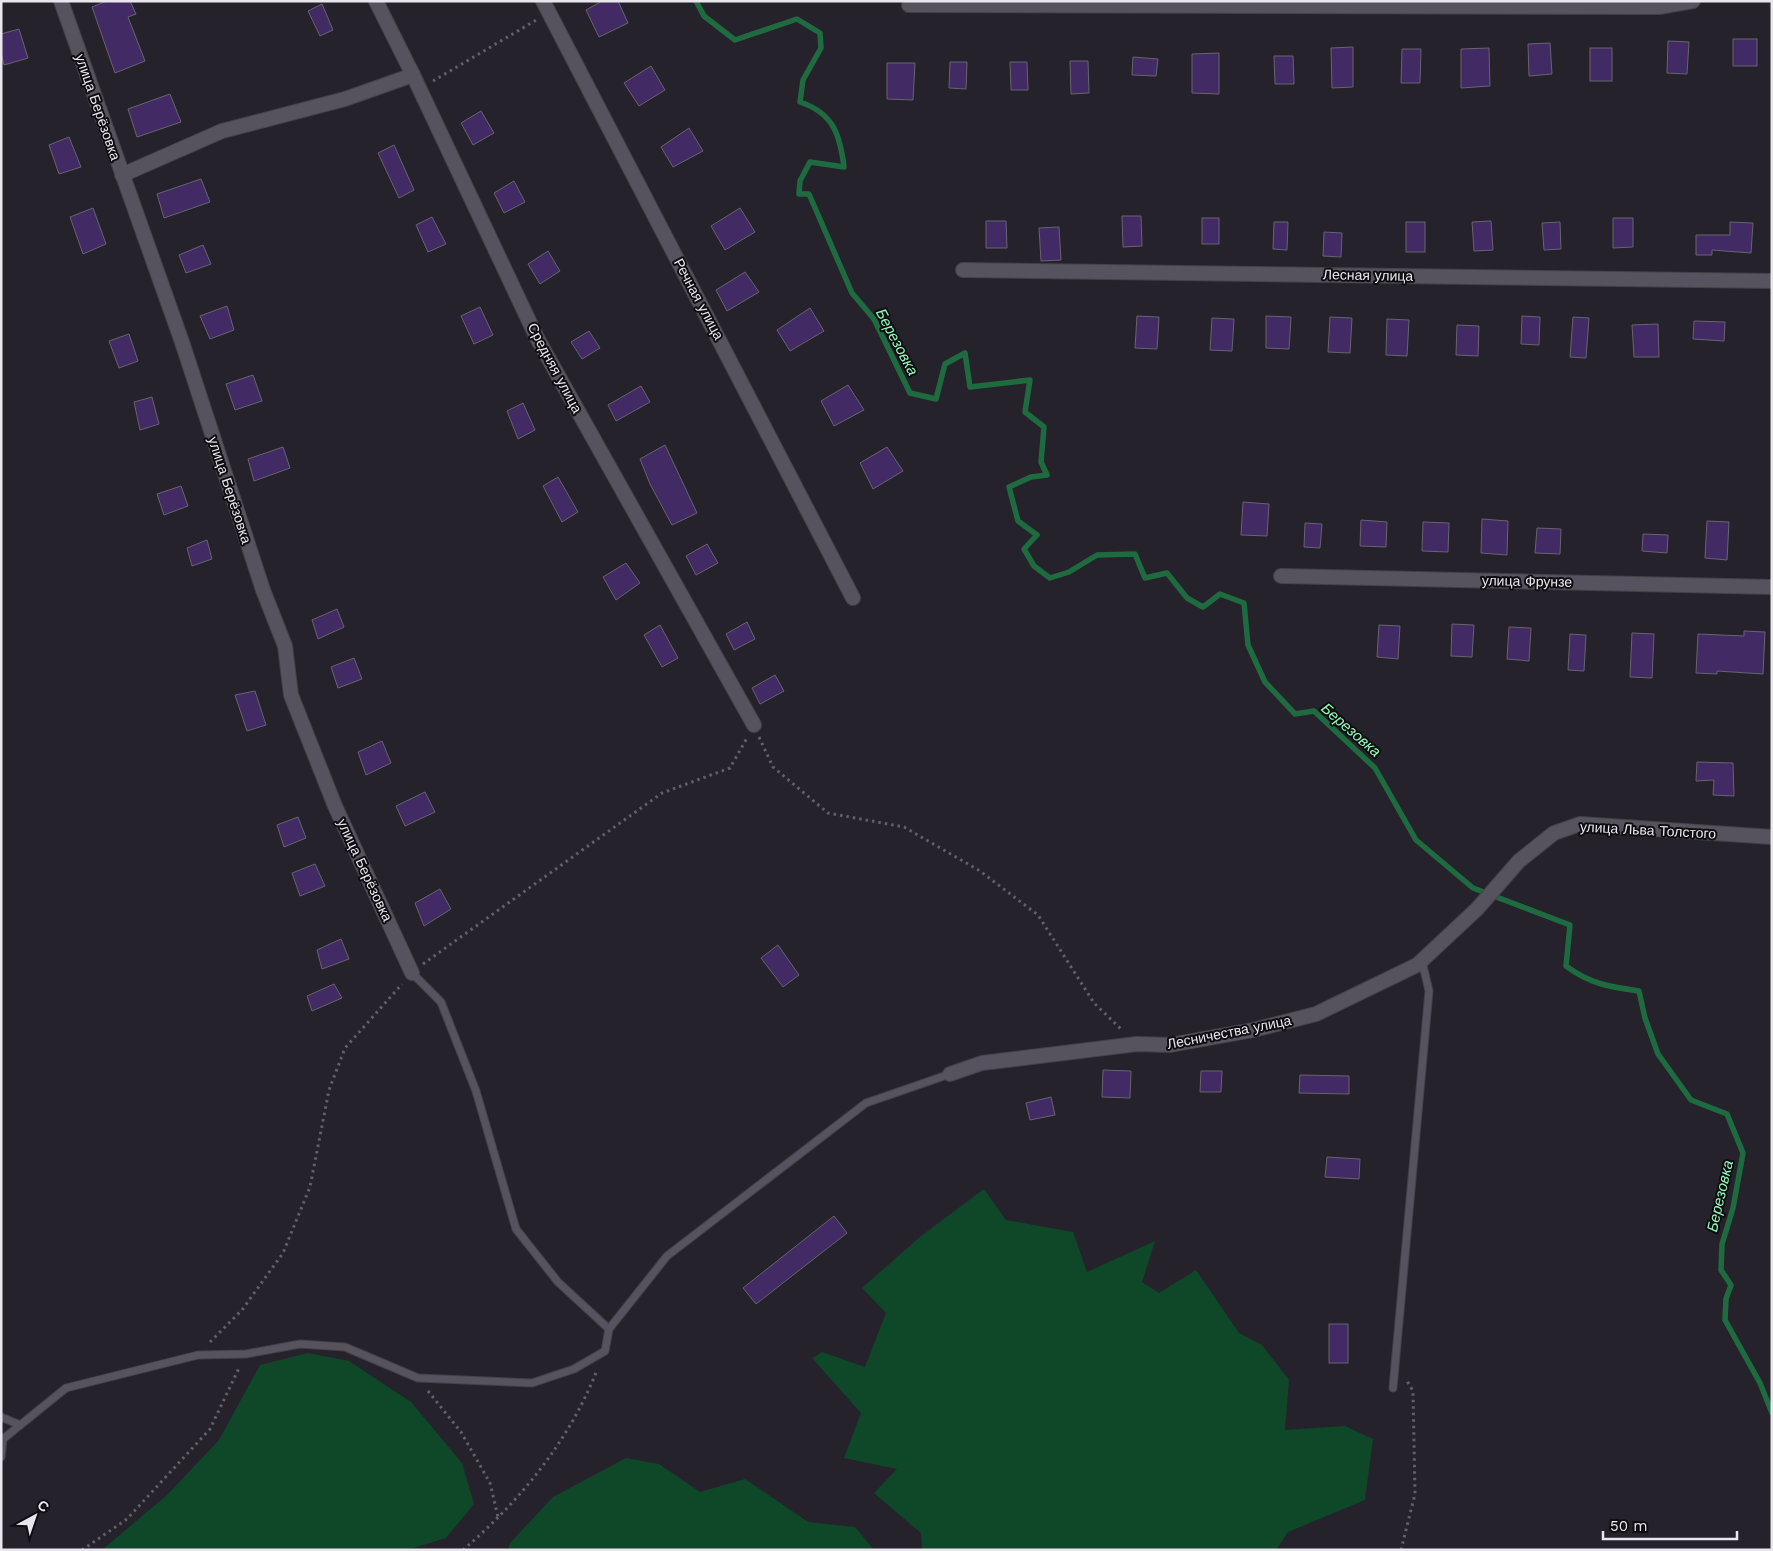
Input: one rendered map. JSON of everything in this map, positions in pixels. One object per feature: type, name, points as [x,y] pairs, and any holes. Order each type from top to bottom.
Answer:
[{"type":"street","name":"улица Берёзовка","points":[[61,1],[182,342],[263,590],[285,646],[291,695],[335,806],[412,972]]},
{"type":"street","name":"Средняя улица","points":[[376,1],[420,89],[537,338],[754,725]]},
{"type":"street","points":[[909,5],[1659,7],[1693,1]]},
{"type":"street","name":"Речная улица","points":[[546,7],[853,598]]},
{"type":"street","points":[[122,175],[222,131],[345,99],[413,75]]},
{"type":"street","name":"Лесная улица","points":[[964,270],[1772,281]]},
{"type":"street","name":"улица Фрунзе","points":[[1281,576],[1772,587]]},
{"type":"street","name":"улица Льва Толстого","points":[[1477,909],[1519,861],[1554,834],[1580,824],[1772,837]]},
{"type":"street","name":"Лесничества улица","points":[[950,1074],[982,1063],[1137,1044],[1170,1045],[1253,1030],[1316,1014],[1370,990],[1422,961],[1477,909]]},
{"type":"lane","points":[[1393,1388],[1429,991],[1422,961]]},
{"type":"lane","points":[[412,972],[441,1002],[476,1091],[516,1229],[558,1282],[609,1329]]},
{"type":"lane","points":[[1,1457],[3,1439],[66,1388],[198,1355],[246,1354],[300,1344],[345,1347],[418,1378],[532,1383],[574,1369],[605,1350],[609,1329],[667,1256],[866,1103],[950,1074]]},
{"type":"lane","points":[[1,1417],[20,1425]]},
{"type":"path","points":[[420,89],[546,7]]},
{"type":"path","points":[[754,725],[773,767],[828,813],[904,827],[980,870],[1038,915],[1094,1003],[1137,1044]]},
{"type":"path","points":[[463,1550],[498,1517],[554,1452],[584,1403],[605,1350]]},
{"type":"path","points":[[82,1550],[127,1519],[210,1429],[246,1354]]},
{"type":"path","points":[[1395,1364],[1413,1390],[1415,1494],[1401,1550]]},
{"type":"path","points":[[418,1378],[461,1432],[476,1457],[490,1483],[498,1517]]},
{"type":"green space","points":[[984,1189],[1006,1220],[1073,1232],[1087,1272],[1155,1241],[1142,1282],[1159,1293],[1196,1270],[1239,1333],[1262,1345],[1289,1380],[1285,1430],[1345,1426],[1373,1439],[1365,1500],[1288,1532],[1276,1550],[922,1550],[921,1533],[874,1493],[897,1469],[844,1458],[861,1413],[812,1358],[822,1352],[865,1367],[886,1313],[862,1288],[921,1236]]},
{"type":"green space","points":[[308,1353],[349,1361],[411,1402],[462,1463],[474,1504],[446,1538],[407,1550],[102,1550],[167,1495],[219,1440],[260,1365]]},
{"type":"green space","points":[[626,1458],[659,1464],[700,1492],[745,1479],[808,1522],[855,1527],[874,1550],[508,1550],[510,1543],[553,1497]]},
{"type":"building","points":[[107,1],[130,1],[136,14],[128,17],[145,61],[115,73],[92,7]]},
{"type":"building","points":[[602,1],[618,1],[628,23],[599,37],[586,10]]},
{"type":"building","points":[[322,4],[333,30],[320,36],[308,11]]},
{"type":"building","points":[[19,29],[28,58],[4,65],[1,52],[1,34]]},
{"type":"building","points":[[1733,39],[1757,39],[1757,66],[1733,66]]},
{"type":"building","points":[[1668,41],[1689,42],[1687,74],[1667,73]]},
{"type":"building","points":[[1550,43],[1552,74],[1529,76],[1528,44]]},
{"type":"building","points":[[1353,47],[1353,87],[1332,88],[1331,48]]},
{"type":"building","points":[[1489,48],[1490,86],[1461,88],[1461,49]]},
{"type":"building","points":[[1590,48],[1612,48],[1612,81],[1590,81]]},
{"type":"building","points":[[1402,49],[1421,49],[1420,83],[1401,83]]},
{"type":"building","points":[[1219,53],[1219,94],[1192,93],[1192,54]]},
{"type":"building","points":[[1274,56],[1293,56],[1294,84],[1275,84]]},
{"type":"building","points":[[1133,57],[1158,59],[1156,76],[1132,75]]},
{"type":"building","points":[[1070,61],[1088,61],[1089,93],[1071,94]]},
{"type":"building","points":[[950,62],[967,62],[966,89],[949,88]]},
{"type":"building","points":[[1010,62],[1027,62],[1028,90],[1011,90]]},
{"type":"building","points":[[887,63],[915,63],[913,100],[887,99]]},
{"type":"building","points":[[651,66],[665,90],[639,106],[624,83]]},
{"type":"building","points":[[170,94],[181,122],[137,137],[128,109]]},
{"type":"building","points":[[481,111],[494,133],[473,145],[461,123]]},
{"type":"building","points":[[689,128],[703,151],[673,167],[661,147]]},
{"type":"building","points":[[69,137],[81,167],[59,174],[49,145]]},
{"type":"building","points":[[394,145],[414,190],[399,198],[378,153]]},
{"type":"building","points":[[201,179],[210,202],[164,218],[157,194]]},
{"type":"building","points":[[514,181],[525,202],[504,213],[494,193]]},
{"type":"building","points":[[93,208],[106,244],[83,254],[70,217]]},
{"type":"building","points":[[740,208],[755,232],[725,250],[711,226]]},
{"type":"building","points":[[1122,216],[1141,216],[1142,246],[1123,247]]},
{"type":"building","points":[[432,217],[446,244],[428,252],[416,225]]},
{"type":"building","points":[[1202,218],[1219,218],[1219,244],[1202,244]]},
{"type":"building","points":[[1613,218],[1633,218],[1633,247],[1613,248]]},
{"type":"building","points":[[986,221],[1006,221],[1007,248],[986,248]]},
{"type":"building","points":[[1491,221],[1493,250],[1474,251],[1472,222]]},
{"type":"building","points":[[1274,222],[1288,222],[1287,250],[1273,249]]},
{"type":"building","points":[[1406,222],[1425,222],[1425,252],[1406,252]]},
{"type":"building","points":[[1560,222],[1561,249],[1544,250],[1542,223]]},
{"type":"building","points":[[1730,222],[1753,223],[1751,253],[1712,250],[1712,255],[1696,255],[1696,235],[1730,235]]},
{"type":"building","points":[[1059,227],[1061,260],[1041,261],[1039,228]]},
{"type":"building","points":[[1324,232],[1342,233],[1341,257],[1323,256]]},
{"type":"building","points":[[203,245],[211,264],[186,273],[179,255]]},
{"type":"building","points":[[548,251],[560,271],[540,284],[528,264]]},
{"type":"building","points":[[745,272],[759,292],[727,311],[716,290]]},
{"type":"building","points":[[227,306],[234,330],[210,339],[200,316]]},
{"type":"building","points":[[480,307],[493,335],[474,344],[461,316]]},
{"type":"building","points":[[810,308],[824,331],[790,351],[777,330]]},
{"type":"building","points":[[1137,316],[1159,317],[1157,349],[1135,348]]},
{"type":"building","points":[[1266,316],[1291,317],[1289,349],[1266,348]]},
{"type":"building","points":[[1522,316],[1540,317],[1539,345],[1521,344]]},
{"type":"building","points":[[1330,317],[1352,318],[1350,353],[1328,352]]},
{"type":"building","points":[[1573,317],[1589,318],[1586,358],[1570,357]]},
{"type":"building","points":[[1212,318],[1234,319],[1232,351],[1210,350]]},
{"type":"building","points":[[1387,319],[1409,320],[1407,356],[1386,355]]},
{"type":"building","points":[[1694,321],[1725,322],[1724,341],[1693,339]]},
{"type":"building","points":[[1658,324],[1659,357],[1634,357],[1632,325]]},
{"type":"building","points":[[1457,325],[1479,326],[1478,356],[1456,355]]},
{"type":"building","points":[[589,331],[600,348],[582,359],[571,342]]},
{"type":"building","points":[[129,334],[138,361],[119,368],[109,341]]},
{"type":"building","points":[[253,375],[262,401],[235,410],[226,384]]},
{"type":"building","points":[[848,385],[864,410],[834,426],[821,401]]},
{"type":"building","points":[[641,386],[650,402],[616,421],[608,405]]},
{"type":"building","points":[[152,397],[159,424],[140,430],[134,402]]},
{"type":"building","points":[[523,403],[535,430],[518,439],[507,411]]},
{"type":"building","points":[[665,445],[697,513],[672,525],[650,484],[640,459]]},
{"type":"building","points":[[283,447],[290,468],[254,481],[248,459]]},
{"type":"building","points":[[887,447],[903,471],[873,489],[860,463]]},
{"type":"building","points":[[558,477],[578,512],[562,522],[543,486]]},
{"type":"building","points":[[181,486],[188,506],[164,515],[157,494]]},
{"type":"building","points":[[1243,502],[1269,504],[1267,536],[1241,535]]},
{"type":"building","points":[[1482,519],[1508,521],[1507,555],[1481,553]]},
{"type":"building","points":[[1361,520],[1387,522],[1386,547],[1360,546]]},
{"type":"building","points":[[1707,521],[1729,522],[1727,560],[1705,558]]},
{"type":"building","points":[[1423,522],[1449,523],[1448,552],[1422,551]]},
{"type":"building","points":[[1305,523],[1322,524],[1320,548],[1304,547]]},
{"type":"building","points":[[1537,528],[1561,529],[1560,554],[1535,553]]},
{"type":"building","points":[[1643,534],[1668,535],[1667,553],[1642,551]]},
{"type":"building","points":[[207,540],[212,559],[192,566],[187,548]]},
{"type":"building","points":[[707,544],[718,563],[696,575],[686,556]]},
{"type":"building","points":[[626,563],[640,583],[616,600],[603,577]]},
{"type":"building","points":[[337,609],[344,627],[318,639],[312,620]]},
{"type":"building","points":[[747,622],[755,639],[734,650],[726,634]]},
{"type":"building","points":[[1452,624],[1474,625],[1472,657],[1451,656]]},
{"type":"building","points":[[660,625],[678,658],[662,667],[644,635]]},
{"type":"building","points":[[1379,625],[1400,626],[1398,659],[1377,657]]},
{"type":"building","points":[[1509,627],[1531,628],[1529,661],[1507,659]]},
{"type":"building","points":[[1744,631],[1765,632],[1763,674],[1717,671],[1717,674],[1696,673],[1698,634],[1744,636]]},
{"type":"building","points":[[1632,633],[1654,634],[1652,678],[1630,677]]},
{"type":"building","points":[[1570,634],[1586,635],[1584,671],[1568,670]]},
{"type":"building","points":[[354,658],[362,679],[338,688],[331,667]]},
{"type":"building","points":[[775,675],[784,691],[760,704],[752,688]]},
{"type":"building","points":[[255,691],[266,725],[247,731],[235,695]]},
{"type":"building","points":[[382,741],[391,763],[366,775],[358,752]]},
{"type":"building","points":[[1697,762],[1733,763],[1734,796],[1713,795],[1714,780],[1696,781]]},
{"type":"building","points":[[425,792],[435,812],[405,826],[396,806]]},
{"type":"building","points":[[298,817],[306,838],[284,847],[277,825]]},
{"type":"building","points":[[315,864],[325,886],[300,896],[292,873]]},
{"type":"building","points":[[440,889],[451,909],[424,926],[415,903]]},
{"type":"building","points":[[341,939],[349,959],[322,969],[317,950]]},
{"type":"building","points":[[778,945],[799,975],[783,987],[761,958]]},
{"type":"building","points":[[334,984],[342,998],[312,1011],[307,996]]},
{"type":"building","points":[[1103,1070],[1131,1071],[1130,1098],[1102,1097]]},
{"type":"building","points":[[1201,1071],[1222,1071],[1221,1092],[1200,1092]]},
{"type":"building","points":[[1300,1075],[1349,1076],[1349,1094],[1299,1093]]},
{"type":"building","points":[[1051,1097],[1055,1115],[1030,1120],[1026,1103]]},
{"type":"building","points":[[1327,1157],[1360,1159],[1359,1179],[1325,1177]]},
{"type":"building","points":[[834,1216],[847,1233],[756,1304],[743,1288]]},
{"type":"building","points":[[1329,1324],[1348,1324],[1348,1363],[1329,1363]]},
{"type":"waterway","name":"Березовка","points":[[696,1],[704,16],[735,40],[797,19],[820,33],[821,48],[803,80],[800,102],[820,112],[833,126],[840,144],[844,167],[810,162],[800,181],[799,194],[809,194],[852,293],[874,319],[910,393],[936,399],[945,364],[965,353],[970,387],[1030,380],[1025,412],[1044,427],[1041,462],[1047,475],[1031,477],[1009,487],[1018,521],[1037,535],[1024,549],[1034,566],[1050,578],[1069,572],[1097,555],[1135,554],[1145,578],[1167,573],[1187,598],[1203,607],[1220,594],[1244,603],[1248,645],[1265,682],[1295,714],[1314,711],[1375,768],[1416,840],[1473,888],[1570,925],[1566,966],[1592,981],[1639,991],[1645,1018],[1658,1054],[1691,1100],[1727,1114],[1743,1153],[1733,1208],[1722,1244],[1721,1270],[1731,1285],[1726,1299],[1725,1320],[1760,1383],[1772,1413]]}]
